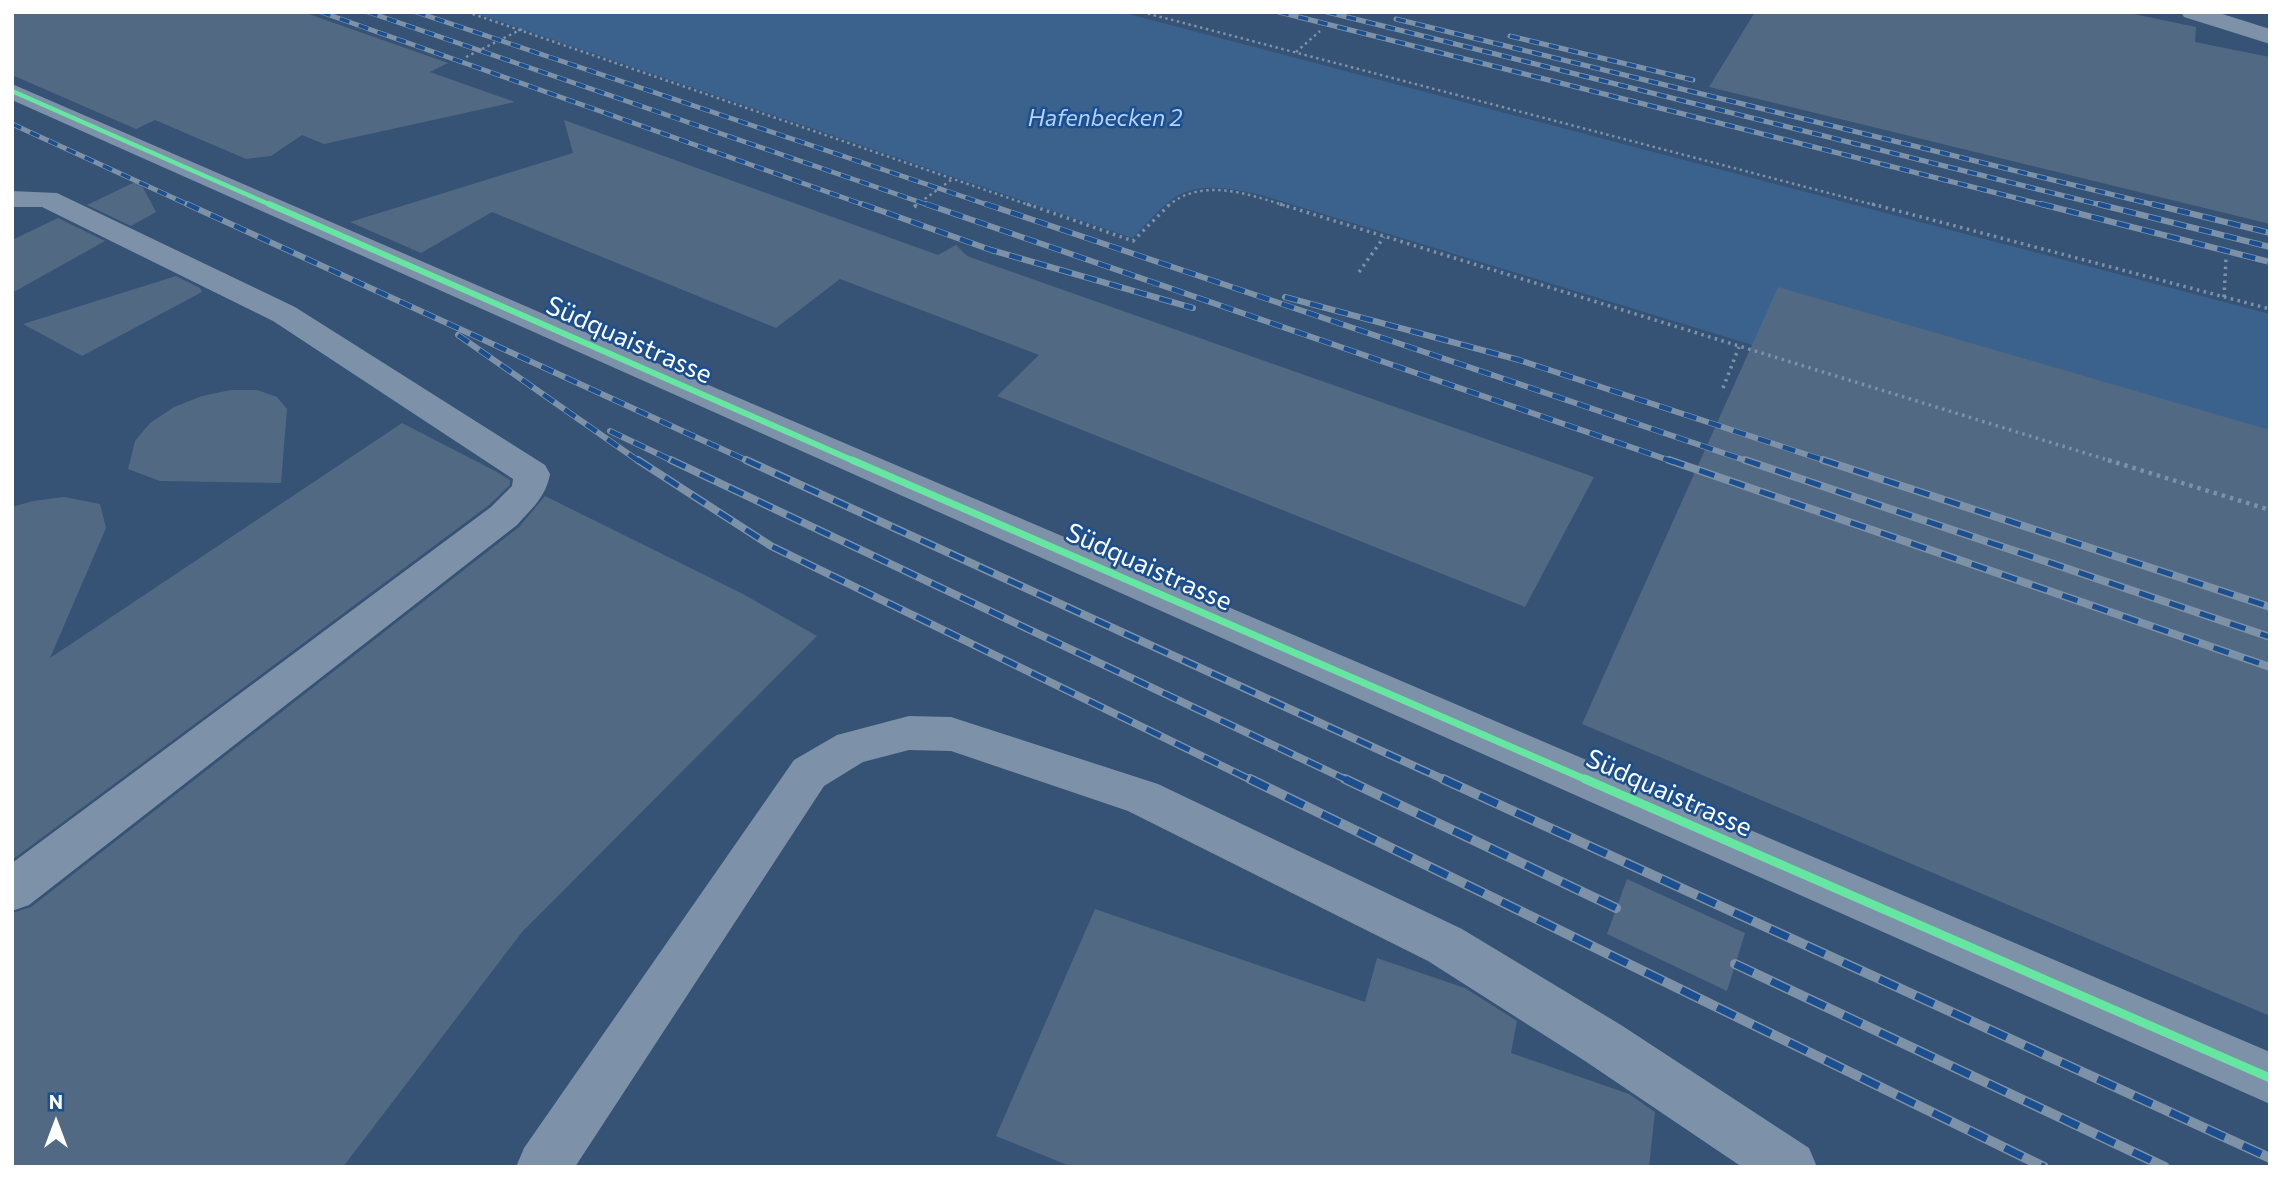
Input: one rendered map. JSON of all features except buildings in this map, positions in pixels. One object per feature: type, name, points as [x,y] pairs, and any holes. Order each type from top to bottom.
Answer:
[{"type":"street","points":[[2192,12],[2270,37]]},
{"type":"street","name":"Südquaistrasse","points":[[12,91],[658,376],[2270,1078]]},
{"type":"street","points":[[12,199],[47,199],[284,314],[532,474],[530,490],[504,516],[12,890]]},
{"type":"street","points":[[543,1167],[809,773],[852,747],[909,733],[951,734],[1142,797],[1445,945],[1603,1043],[1790,1167]]},
{"type":"path","points":[[467,12],[523,29],[1133,241],[1179,197],[1201,192],[1231,191],[2270,510]]},
{"type":"path","points":[[1142,12],[2270,309]]},
{"type":"path","points":[[466,57],[523,29]]},
{"type":"path","points":[[1296,52],[1320,31]]},
{"type":"path","points":[[914,207],[951,179]]},
{"type":"path","points":[[1359,272],[1384,237]]},
{"type":"path","points":[[2224,297],[2226,260]]},
{"type":"path","points":[[1723,388],[1739,347]]},
{"type":"water","name":"Hafenbecken 2","points":[[472,12],[1121,12],[2270,314],[2270,503],[1261,195],[1215,188],[1192,190],[1171,200],[1132,238]]},
{"type":"railway","points":[[321,12],[867,206]]},
{"type":"railway","points":[[368,12],[931,206]]},
{"type":"railway","points":[[416,12],[991,206]]},
{"type":"railway","points":[[1279,12],[2048,206]]},
{"type":"railway","points":[[1327,12],[2105,206]]},
{"type":"railway","points":[[1396,19],[2159,206]]},
{"type":"railway","points":[[1510,36],[1693,80]]},
{"type":"railway","points":[[12,124],[191,206]]},
{"type":"railway","points":[[187,204],[750,462]]},
{"type":"railway","points":[[862,204],[991,250],[1193,308]]},
{"type":"railway","points":[[926,204],[1674,462]]},
{"type":"railway","points":[[986,204],[1750,462]]},
{"type":"railway","points":[[2041,204],[2270,262]]},
{"type":"railway","points":[[2098,204],[2270,247]]},
{"type":"railway","points":[[2152,204],[2270,233]]},
{"type":"railway","points":[[1285,297],[1519,360],[1829,462]]},
{"type":"railway","points":[[458,335],[640,462]]},
{"type":"railway","points":[[610,431],[675,462]]},
{"type":"railway","points":[[638,460],[771,546],[1253,781]]},
{"type":"railway","points":[[671,460],[1349,781]]},
{"type":"railway","points":[[746,460],[1447,781]]},
{"type":"railway","points":[[1669,460],[2270,667]]},
{"type":"railway","points":[[1745,460],[2270,637]]},
{"type":"railway","points":[[1823,460],[2270,607]]},
{"type":"railway","points":[[1250,779],[2044,1167]]},
{"type":"railway","points":[[1345,779],[1616,908]]},
{"type":"railway","points":[[1443,779],[2270,1158]]},
{"type":"railway","points":[[1735,964],[2165,1167]]},
{"type":"cycle path","points":[[12,91],[645,370],[2270,1078]]}]
